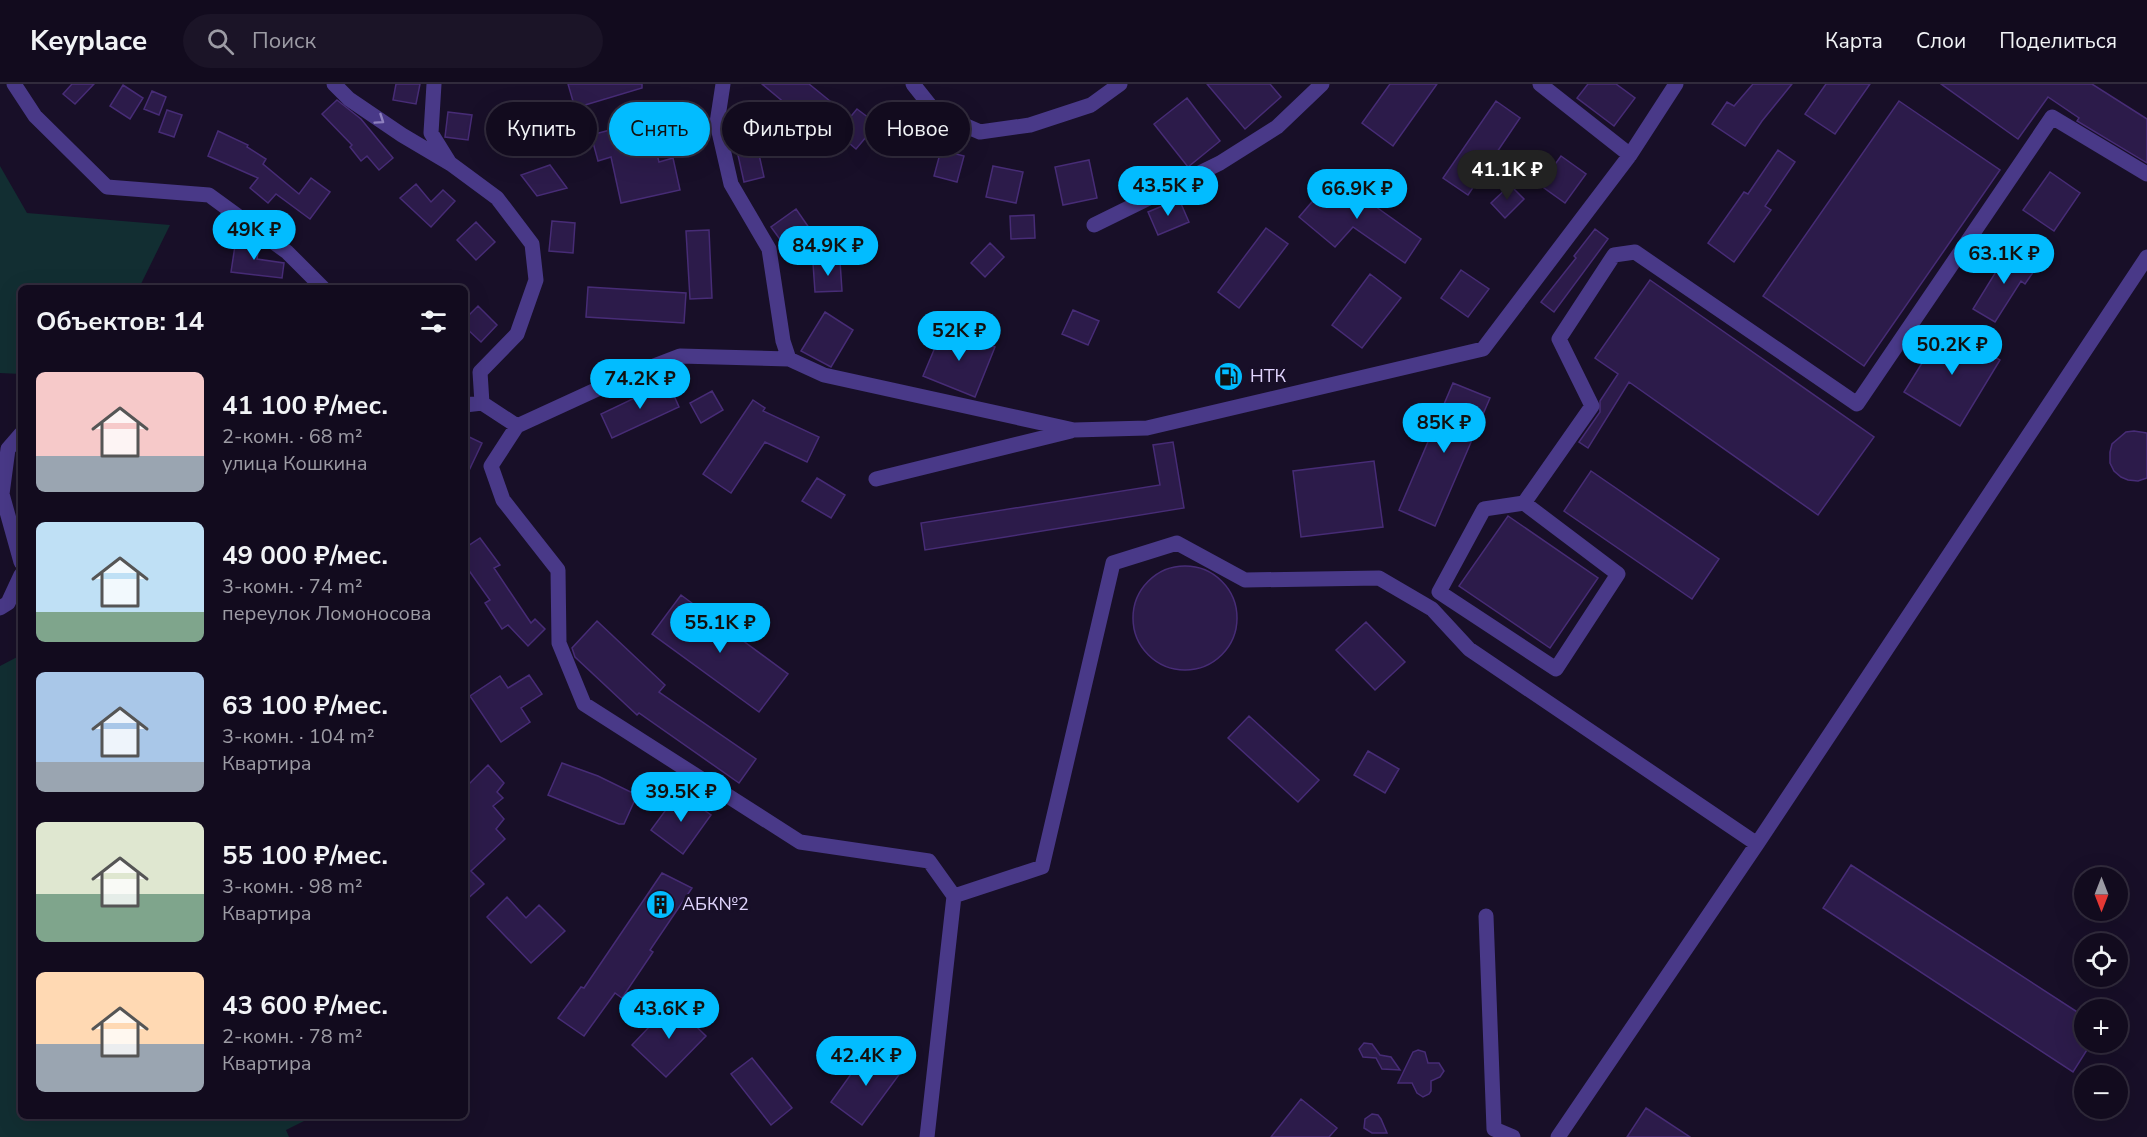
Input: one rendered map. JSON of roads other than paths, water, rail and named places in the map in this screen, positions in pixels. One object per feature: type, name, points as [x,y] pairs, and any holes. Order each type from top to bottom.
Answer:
[{"type":"street","points":[[14,84],[35,116],[107,187],[209,195],[287,252],[320,285]]},
{"type":"street","points":[[334,84],[349,99],[402,135],[451,164],[497,198],[532,244],[536,280],[517,334],[480,372],[482,403]]},
{"type":"street","points":[[434,84],[431,133],[451,164]]},
{"type":"street","points":[[723,84],[717,123],[731,184],[769,249],[783,341],[789,359]]},
{"type":"street","points":[[913,84],[936,113],[980,132],[1030,125],[1091,105],[1120,84]]},
{"type":"street","points":[[1094,225],[1220,163],[1277,127],[1322,84]]},
{"type":"street","points":[[1540,84],[1630,155]]},
{"type":"street","points":[[876,479],[1074,430],[1147,428],[1483,349],[1630,155],[1676,84]]},
{"type":"street","points":[[1524,503],[1618,574],[1556,669],[1439,592],[1484,509],[1524,503],[1592,406],[1559,339],[1614,255],[1635,252],[1857,404],[2052,117],[2147,174]]},
{"type":"street","points":[[1558,1137],[1757,844],[2147,257]]},
{"type":"street","points":[[927,1137],[954,896],[929,861],[800,842],[584,704],[559,643],[558,570],[503,500],[491,466],[517,426],[615,381],[681,356],[789,359],[824,375],[1074,430]]},
{"type":"street","points":[[468,405],[482,403],[517,426]]},
{"type":"street","points":[[18,437],[8,449],[2,494],[18,551]]},
{"type":"street","points":[[954,896],[1042,867],[1113,563],[1177,543],[1245,580],[1379,578],[1432,609],[1469,650],[1757,844]]},
{"type":"street","points":[[0,608],[8,603],[18,581]]},
{"type":"street","points":[[1486,916],[1492,1133],[1513,1137]]},
{"type":"place","name":"НТК","points":[[1229,376]]},
{"type":"place","name":"АБК№2","points":[[661,904]]}]
